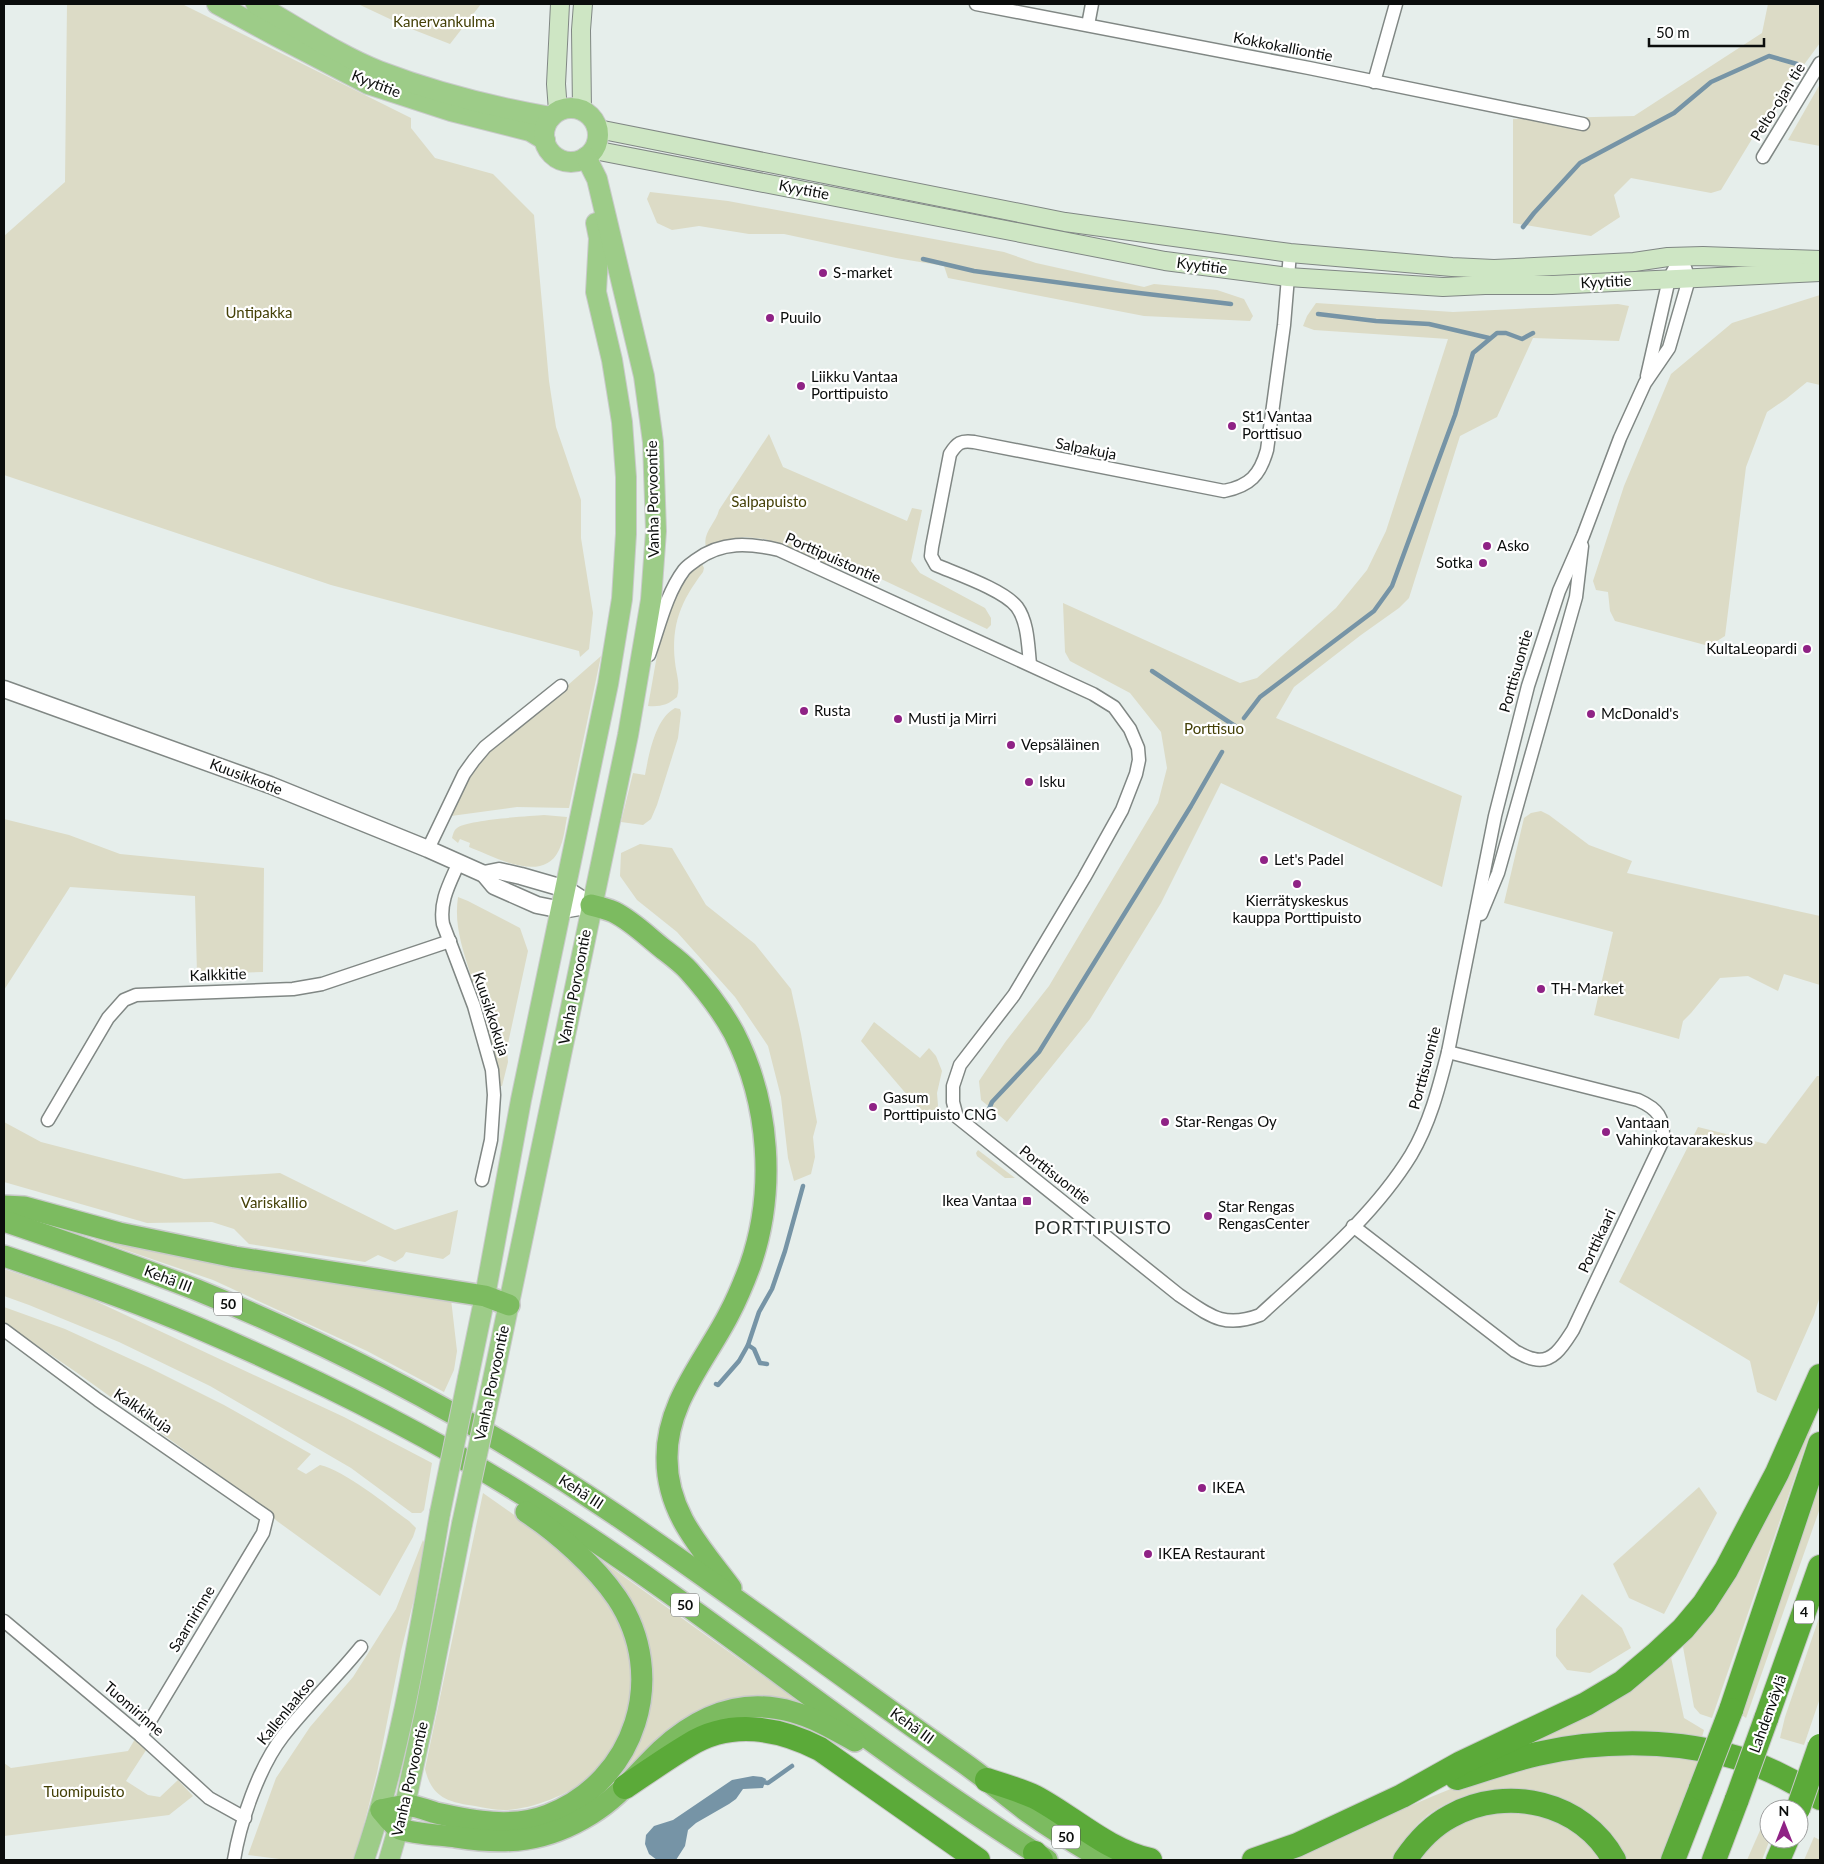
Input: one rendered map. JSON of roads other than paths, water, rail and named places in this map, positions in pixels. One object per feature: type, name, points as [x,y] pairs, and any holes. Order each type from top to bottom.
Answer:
[{"type":"highway","points":[[591,905],[614,912],[637,927],[688,970],[714,1002],[733,1032],[747,1063],[757,1093],[765,1151],[764,1192],[758,1236],[750,1266],[730,1314],[700,1363],[675,1412],[669,1435],[667,1458],[671,1494],[678,1511],[690,1533],[742,1603]]},
{"type":"highway","points":[[4,1206],[24,1207],[119,1234],[235,1257],[408,1286],[485,1296],[509,1305]]},
{"type":"highway","name":"Kehä III","points":[[4,1221],[82,1247],[198,1290],[320,1345],[435,1404],[556,1475],[616,1515],[742,1603],[987,1780],[1029,1813],[1104,1860]]},
{"type":"highway","name":"50","points":[[4,1256],[197,1327],[390,1419],[488,1474],[540,1505],[692,1610],[912,1770],[1041,1858]]},
{"type":"highway","points":[[1254,1860],[1297,1845],[1402,1796],[1461,1763],[1586,1704],[1623,1682],[1655,1655],[1683,1629],[1704,1604],[1726,1570],[1777,1473],[1820,1376]]},
{"type":"highway","points":[[381,1810],[405,1805],[464,1819],[518,1823],[548,1815],[574,1802],[592,1789],[609,1773],[623,1754],[640,1708],[642,1687],[641,1664],[636,1641],[617,1599],[599,1574],[533,1516],[434,1456],[390,1419]]},
{"type":"highway","points":[[1673,1860],[1731,1710],[1820,1444]]},
{"type":"highway","name":"Lahdenväylä","points":[[1714,1860],[1820,1567]]},
{"type":"highway","points":[[625,1787],[661,1750],[700,1720],[735,1709],[754,1707],[792,1712],[813,1719],[912,1770]]},
{"type":"highway","points":[[381,1810],[398,1828],[495,1842],[520,1841],[542,1837],[592,1814],[625,1787],[690,1744],[706,1736],[740,1729],[776,1731],[798,1738],[820,1749],[978,1860]]},
{"type":"highway","points":[[1402,1796],[1538,1754],[1600,1745],[1643,1744],[1690,1747],[1729,1755],[1765,1769],[1820,1798]]},
{"type":"highway","points":[[1801,1799],[1820,1746]]},
{"type":"highway","points":[[987,1780],[1034,1797],[1098,1838],[1137,1857],[1150,1860]]},
{"type":"highway","points":[[1405,1860],[1415,1845],[1450,1816],[1471,1806],[1517,1800],[1537,1802],[1559,1809],[1580,1822],[1600,1840],[1614,1860]]},
{"type":"main road","name":"Kyytitie","points":[[217,4],[368,84],[451,110],[530,131],[545,140]]},
{"type":"main road","name":"Kyytitie","points":[[256,4],[341,52],[378,70],[454,96],[555,114]]},
{"type":"main road","points":[[555,114],[560,4]]},
{"type":"main road","points":[[582,110],[581,30],[583,4]]},
{"type":"main road","points":[[567,108],[582,110],[591,116],[598,129],[598,140],[585,156],[563,160],[557,157],[548,146],[545,140],[546,126],[555,114],[567,108]]},
{"type":"main road","name":"Kyytitie","points":[[598,129],[1065,222],[1290,253],[1494,269],[1634,262],[1681,256],[1820,260]]},
{"type":"main road","name":"Kyytitie","points":[[585,156],[1165,261],[1288,277],[1442,288],[1485,285],[1552,285],[1820,272]]},
{"type":"main road","name":"Vanha Porvoontie","points":[[389,1860],[405,1805],[426,1708],[462,1524],[637,688],[651,600],[656,531],[653,442],[644,376],[597,179],[585,156]]},
{"type":"main road","name":"Vanha Porvoontie","points":[[364,1860],[381,1810],[407,1702],[440,1513],[485,1296],[519,1109],[608,684],[622,599],[626,534],[626,477],[622,422],[612,360],[596,292],[600,238],[583,177],[585,156]]},
{"type":"street","name":"Kokkokalliontie","points":[[976,4],[1583,124]]},
{"type":"street","points":[[1088,25],[1092,4]]},
{"type":"street","points":[[1374,82],[1396,4]]},
{"type":"street","name":"Pelto-ojan tie","points":[[1763,157],[1820,63]]},
{"type":"street","name":"Salpakuja","points":[[1030,664],[1025,625],[1018,608],[1003,595],[936,565],[932,556],[932,547],[950,454],[956,444],[964,441],[974,442],[1224,492],[1242,487],[1255,476],[1267,450],[1290,253]]},
{"type":"street","points":[[1681,256],[1689,279]]},
{"type":"street","name":"Porttisuontie","points":[[1645,383],[1668,279],[1681,256]]},
{"type":"street","name":"Porttisuontie","points":[[1030,664],[1093,694],[1114,707],[1130,729],[1138,748],[1139,760],[1136,774],[1122,810],[1079,887],[1014,994],[960,1065],[953,1086],[953,1102],[957,1117],[1179,1295],[1208,1314],[1220,1319],[1231,1322],[1247,1320],[1260,1315],[1336,1245],[1382,1194],[1411,1154],[1426,1125],[1440,1086],[1448,1052],[1472,938],[1494,816],[1523,704],[1558,591],[1583,536],[1620,438],[1645,383],[1669,348],[1689,279]]},
{"type":"street","name":"Porttisuontie","points":[[1472,938],[1498,873],[1568,627],[1576,597],[1583,536]]},
{"type":"street","name":"Porttipuistontie","points":[[637,688],[669,599],[685,568],[705,553],[722,546],[741,544],[758,545],[779,550],[1030,664]]},
{"type":"street","points":[[428,849],[464,774],[474,760],[485,747],[561,686]]},
{"type":"street","name":"Kuusikkotie","points":[[4,688],[270,786],[458,862],[484,874],[494,886],[536,905],[562,910]]},
{"type":"street","name":"Kuusikkokuja","points":[[458,862],[446,890],[441,913],[443,924],[474,1006],[492,1070],[494,1095],[491,1140],[482,1180]]},
{"type":"street","name":"Kuusikkotie","points":[[484,874],[499,871],[566,889],[591,905]]},
{"type":"street","name":"Vanha Porvoontie","points":[[562,910],[591,905]]},
{"type":"street","name":"Kalkkitie","points":[[48,1120],[108,1018],[124,1000],[136,995],[293,989],[322,984],[450,941]]},
{"type":"street","name":"Porttikaari","points":[[1353,1226],[1515,1351],[1535,1360],[1550,1357],[1560,1350],[1574,1330],[1663,1140],[1664,1127],[1660,1115],[1650,1105],[1638,1100],[1448,1052]]},
{"type":"street","name":"Kalkkikuja","points":[[4,1330],[98,1400],[267,1517]]},
{"type":"street","name":"Saarnirinne","points":[[141,1736],[263,1533],[267,1517]]},
{"type":"street","name":"Tuomirinne","points":[[4,1621],[141,1736],[209,1798],[245,1818]]},
{"type":"street","name":"Kallenlaakso","points":[[234,1860],[245,1818],[263,1768],[282,1737],[361,1647]]},
{"type":"water","points":[[753,1776],[766,1779],[763,1788],[743,1789],[736,1799],[696,1823],[688,1830],[685,1846],[676,1860],[657,1860],[649,1854],[645,1844],[646,1835],[654,1826],[673,1820],[732,1780]]},
{"type":"waterway","points":[[1523,227],[1580,163],[1674,113],[1711,82],[1769,56],[1797,64]]},
{"type":"waterway","points":[[923,259],[974,271],[1231,304]]},
{"type":"waterway","points":[[1318,314],[1376,321],[1429,324],[1489,338]]},
{"type":"waterway","points":[[1244,718],[1260,697],[1374,611],[1392,586],[1455,415],[1473,353],[1497,333],[1506,333],[1522,339],[1533,333]]},
{"type":"waterway","points":[[1152,671],[1238,728]]},
{"type":"waterway","points":[[986,1116],[992,1102],[1039,1052],[1191,806],[1222,752]]},
{"type":"waterway","points":[[716,1384],[718,1385],[739,1361],[748,1345],[759,1312],[772,1289],[803,1186]]},
{"type":"waterway","points":[[748,1345],[754,1349],[760,1363],[767,1364]]},
{"type":"waterway","points":[[762,1782],[768,1783],[792,1766]]},
{"type":"place","name":"S-market","points":[[823,273]]},
{"type":"place","name":"Puuilo","points":[[770,318]]},
{"type":"place","name":"Liikku Vantaa Porttipuisto","points":[[801,386]]},
{"type":"place","name":"St1 Vantaa Porttisuo","points":[[1232,426]]},
{"type":"place","name":"Asko","points":[[1487,546]]},
{"type":"place","name":"Sotka","points":[[1483,563]]},
{"type":"place","name":"KultaLeopardi","points":[[1807,649]]},
{"type":"place","name":"Rusta","points":[[804,711]]},
{"type":"place","name":"McDonald's","points":[[1591,714]]},
{"type":"place","name":"Musti ja Mirri","points":[[898,719]]},
{"type":"place","name":"Vepsäläinen","points":[[1011,745]]},
{"type":"place","name":"Isku","points":[[1029,782]]},
{"type":"place","name":"Let's Padel","points":[[1264,860]]},
{"type":"place","name":"Kierrätyskeskus kauppa Porttipuisto","points":[[1297,884]]},
{"type":"place","name":"TH-Market","points":[[1541,989]]},
{"type":"place","name":"Gasum Porttipuisto CNG","points":[[873,1107]]},
{"type":"place","name":"Star-Rengas Oy","points":[[1165,1122]]},
{"type":"place","name":"Vantaan Vahinkotavarakeskus","points":[[1606,1132]]},
{"type":"place","name":"Ikea Vantaa","points":[[1027,1201]]},
{"type":"place","name":"Star Rengas RengasCenter","points":[[1208,1216]]},
{"type":"place","name":"IKEA","points":[[1202,1488]]},
{"type":"place","name":"IKEA Restaurant","points":[[1148,1554]]},
{"type":"district","name":"PORTTIPUISTO","points":[[1103,1228]]},
{"type":"park label","name":"Kanervankulma","points":[[444,22]]},
{"type":"park label","name":"Untipakka","points":[[259,313]]},
{"type":"park label","name":"Salpapuisto","points":[[769,502]]},
{"type":"park label","name":"Porttisuo","points":[[1214,729]]},
{"type":"park label","name":"Variskallio","points":[[274,1203]]},
{"type":"park label","name":"Tuomipuisto","points":[[84,1792]]}]
